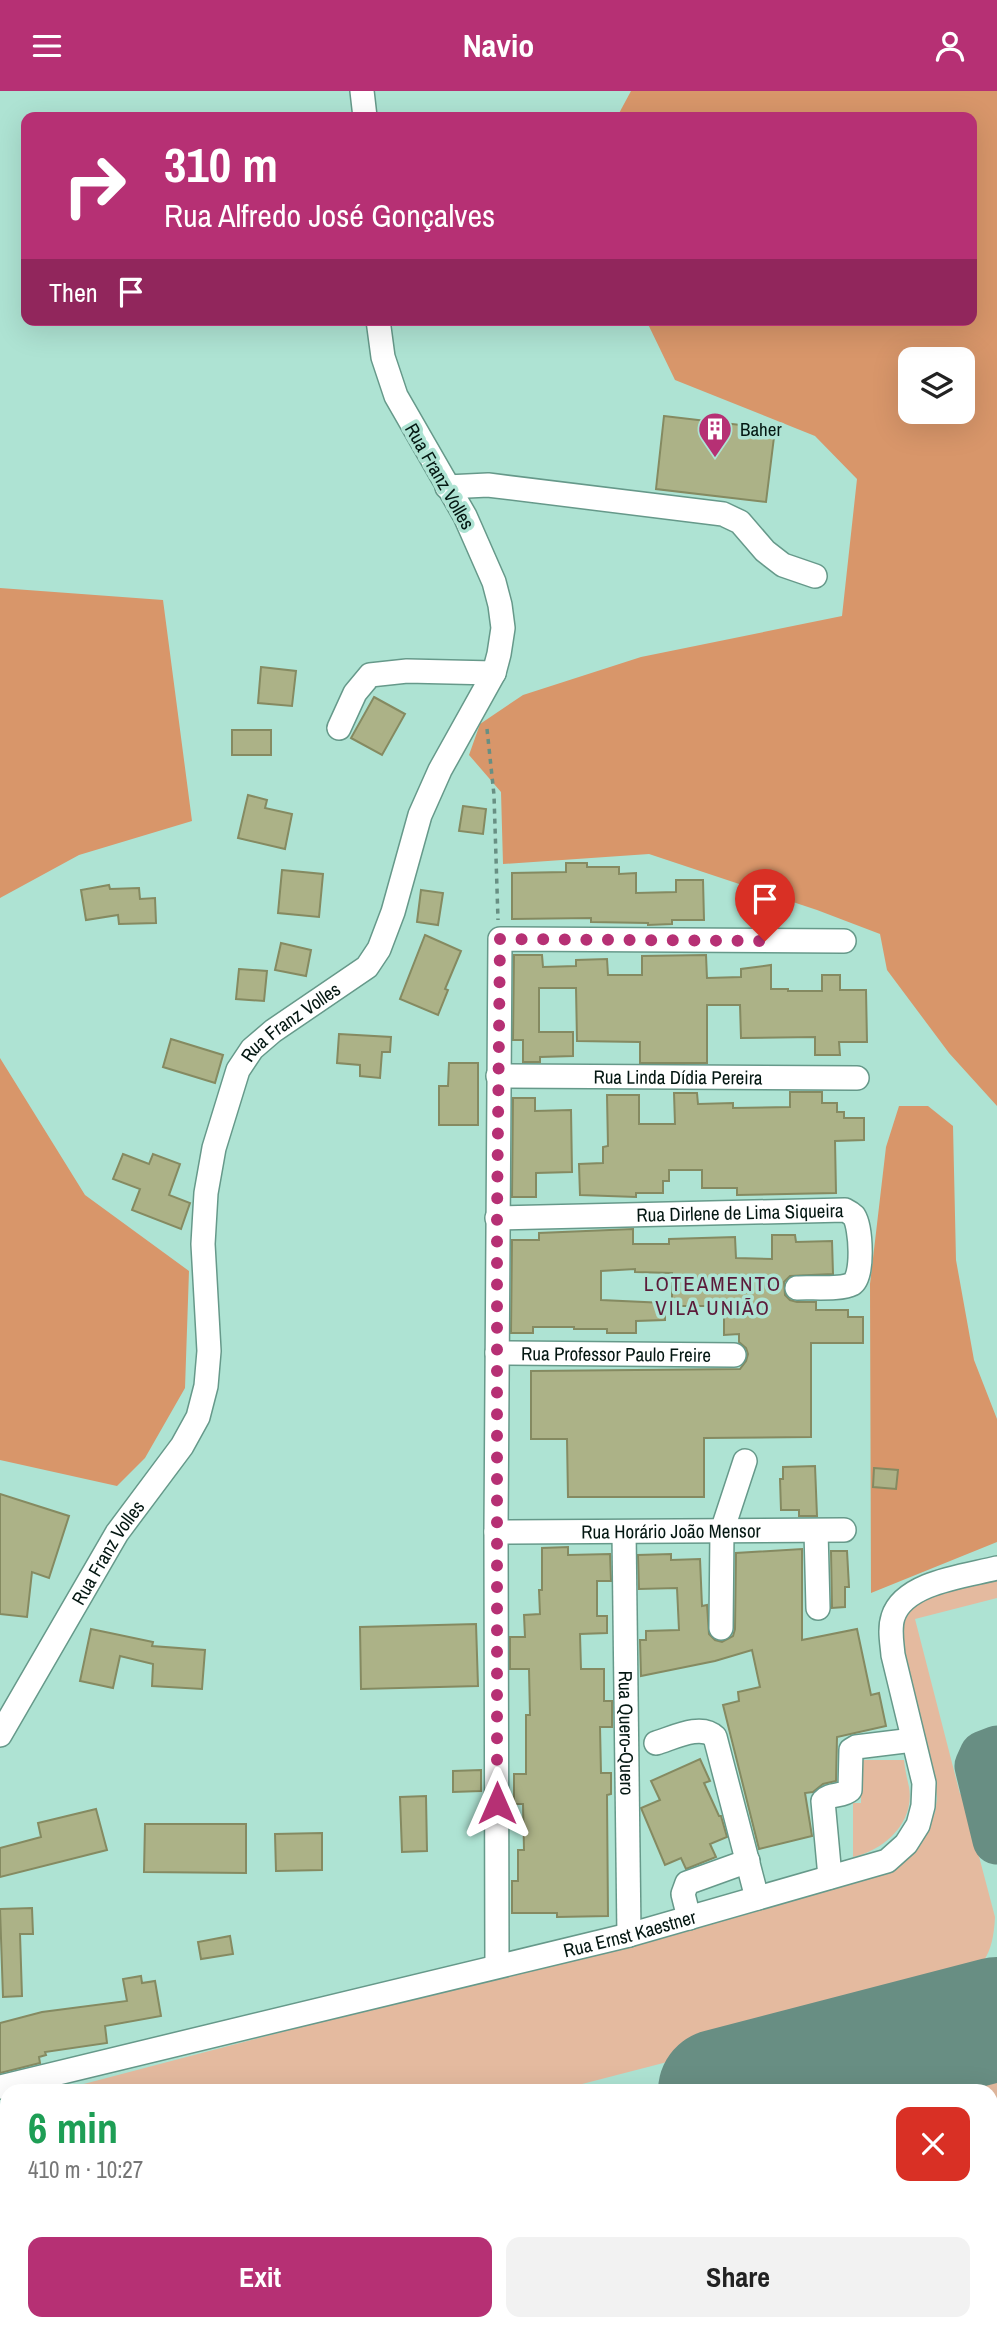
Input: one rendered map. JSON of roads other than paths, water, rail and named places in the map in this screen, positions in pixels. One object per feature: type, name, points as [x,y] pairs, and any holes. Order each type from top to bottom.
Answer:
[{"type":"street","points":[[362,91],[364,112]]},
{"type":"street","name":"Rua Franz Volles","points":[[0,1735],[110,1544],[182,1446],[198,1417],[206,1385],[209,1351],[203,1244],[205,1193],[214,1148],[238,1070],[252,1049],[273,1031],[367,967],[379,949],[393,912],[420,814],[440,770],[494,673],[503,628],[500,605],[482,551],[392,388],[383,357],[379,326]]},
{"type":"street","points":[[447,487],[488,485],[723,514],[740,522],[765,551],[783,565],[815,576]]},
{"type":"street","points":[[339,728],[355,693],[370,675],[407,671],[494,673]]},
{"type":"street","points":[[498,1966],[496,1532],[500,939],[844,941]]},
{"type":"street","name":"Rua Linda Dídia Pereira","points":[[498,1076],[857,1078]]},
{"type":"street","name":"Rua Dirlene de Lima Siqueira","points":[[497,1218],[845,1210],[852,1214],[858,1225],[860,1273],[857,1280],[849,1286],[797,1288]]},
{"type":"street","name":"Rua Professor Paulo Freire","points":[[497,1353],[734,1355]]},
{"type":"street","points":[[721,1628],[722,1531],[745,1461]]},
{"type":"street","name":"Rua Horário João Mensor","points":[[496,1532],[844,1530]]},
{"type":"street","points":[[816,1531],[818,1608]]},
{"type":"street","name":"Rua Quero-Quero","points":[[624,1532],[629,1935]]},
{"type":"street","name":"Rua Ernst Kaestner","points":[[12,2084],[629,1935],[887,1861],[906,1845],[918,1825],[923,1806],[924,1783],[893,1655],[892,1617],[901,1600],[923,1588],[997,1568]]},
{"type":"street","points":[[656,1743],[698,1731],[710,1732],[715,1737],[757,1898]]},
{"type":"street","points":[[830,1877],[823,1801],[850,1790],[851,1750],[856,1747],[913,1740]]},
{"type":"street","points":[[689,1918],[683,1894],[687,1883],[748,1861]]},
{"type":"place","name":"Baher","points":[[715,459]]},
{"type":"district","name":"LOTEAMENTO VILA UNIÃO","points":[[713,1296]]}]
